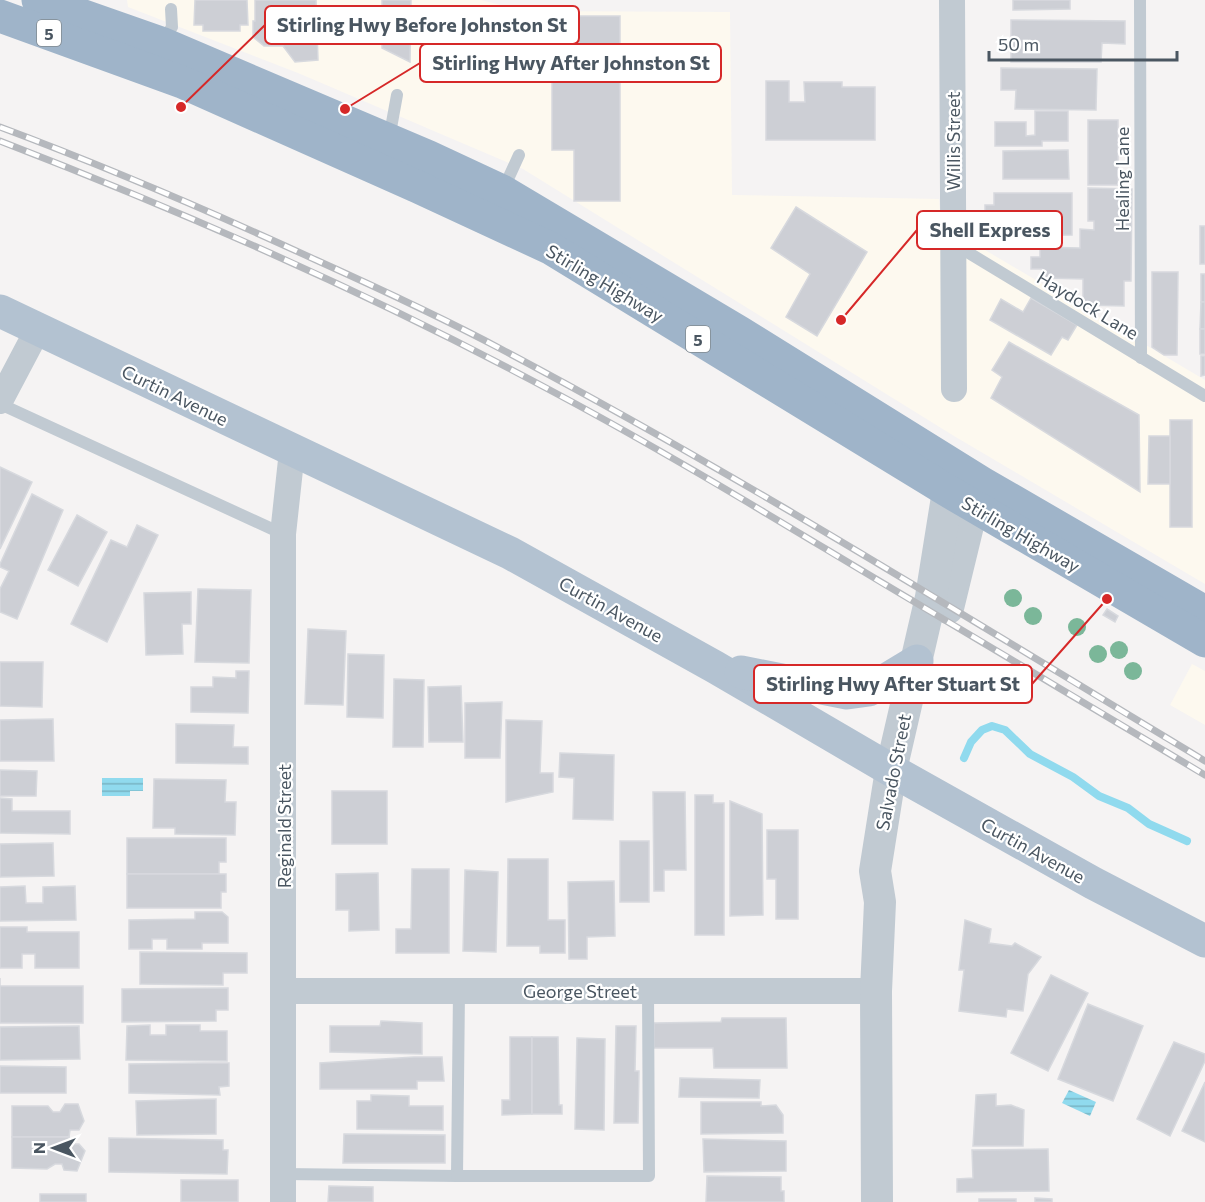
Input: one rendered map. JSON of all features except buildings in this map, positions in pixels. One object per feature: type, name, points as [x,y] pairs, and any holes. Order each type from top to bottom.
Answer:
[{"type":"highway","name":"Stirling Highway","points":[[38,0],[87,8],[161,43],[502,191],[729,326],[965,486],[1205,641]]},
{"type":"highway","name":"Stirling Highway","points":[[0,15],[206,92],[550,248],[965,486],[1205,612]]},
{"type":"main road","name":"Curtin Avenue","points":[[0,311],[510,553],[1093,883],[1205,941]]},
{"type":"main road","points":[[715,667],[847,693],[869,690],[916,661]]},
{"type":"street","name":"Willis Street","points":[[952,0],[954,389]]},
{"type":"street","points":[[0,402],[38,329]]},
{"type":"street","name":"Reginald Street","points":[[283,1202],[283,534],[292,451]]},
{"type":"street","name":"Salvado Street","points":[[900,775],[916,661],[931,597],[965,486]]},
{"type":"street","name":"Salvado Street","points":[[877,1202],[876,991],[880,902],[875,871],[934,659],[965,486]]},
{"type":"street","name":"George Street","points":[[284,991],[876,991]]},
{"type":"lane","name":"Healing Lane","points":[[1140,0],[1141,358]]},
{"type":"lane","points":[[161,43],[172,27],[171,9]]},
{"type":"lane","points":[[389,140],[397,95]]},
{"type":"lane","points":[[502,191],[519,155]]},
{"type":"lane","name":"Haydock Lane","points":[[954,244],[1205,396]]},
{"type":"lane","points":[[0,402],[283,534]]},
{"type":"lane","points":[[457,1176],[459,991]]},
{"type":"lane","points":[[283,1174],[649,1176],[648,991]]},
{"type":"shaded area","points":[[127,0],[481,0],[523,11],[730,12],[732,195],[939,199],[941,224],[1205,380],[1205,584],[954,436],[523,169],[298,73],[128,7]]},
{"type":"shaded area","points":[[1192,664],[1205,671],[1205,725],[1170,705]]},
{"type":"water","points":[[102,778],[143,778],[143,791],[130,791],[130,796],[102,796]]},
{"type":"water","points":[[1069,1090],[1096,1102],[1090,1116],[1062,1103]]},
{"type":"waterway","points":[[964,758],[971,742],[982,730],[992,726],[1005,730],[1030,754],[1073,777],[1099,796],[1128,808],[1149,824],[1187,841]]},
{"type":"railway","points":[[0,127],[120,174],[238,225],[409,303],[501,349],[591,397],[768,498],[1205,761]]},
{"type":"railway","points":[[0,141],[214,228],[355,292],[493,360],[608,421],[700,474],[1205,775]]},
{"type":"place","name":"Stirling Hwy Before Johnston St","points":[[181,107]]},
{"type":"place","name":"Stirling Hwy After Johnston St","points":[[345,109]]},
{"type":"place","name":"Shell Express","points":[[841,320]]},
{"type":"place","name":"Stirling Hwy After Stuart St","points":[[1107,599]]}]
